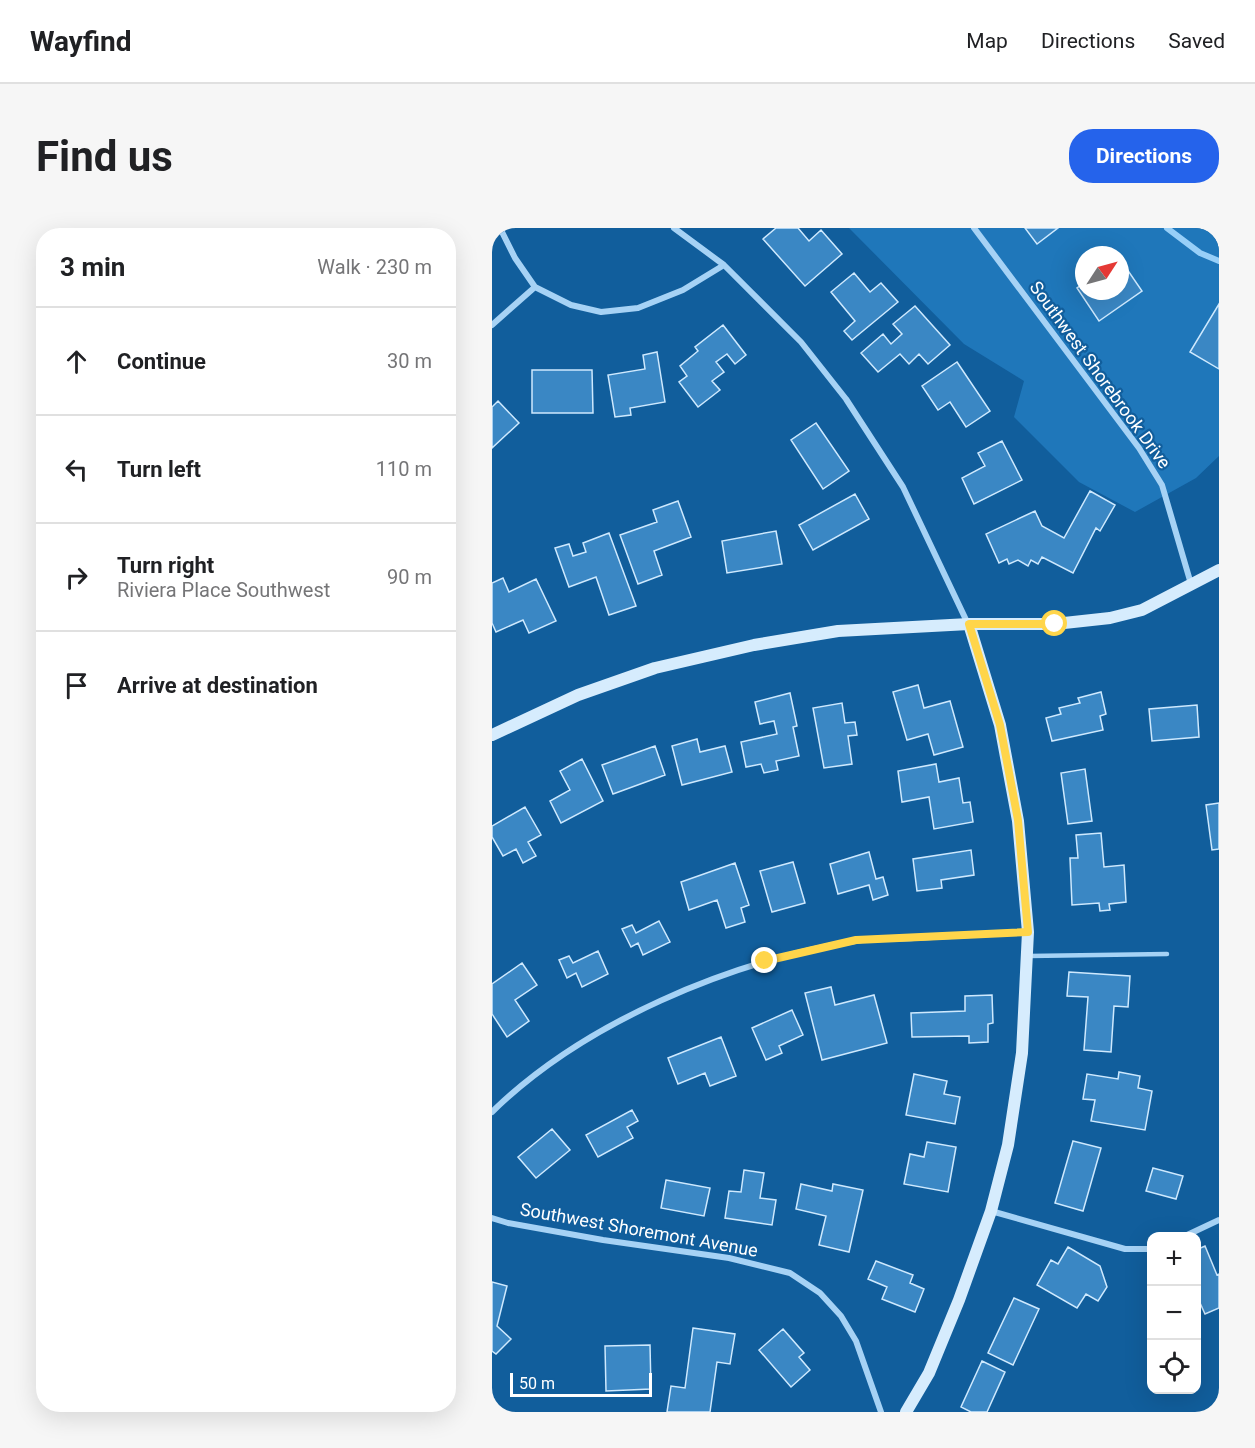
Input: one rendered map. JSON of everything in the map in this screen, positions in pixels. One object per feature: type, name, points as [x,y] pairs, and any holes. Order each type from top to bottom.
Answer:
[{"type":"street","points":[[500,228],[515,258],[535,287],[571,305],[601,312],[638,308],[683,290],[724,265]]},
{"type":"street","points":[[674,228],[724,265],[801,342],[846,399],[903,487],[969,624],[1000,725],[1018,820],[1028,932],[1022,1053],[1008,1145],[991,1211],[959,1300],[929,1373],[906,1412]]},
{"type":"street","name":"Southwest Shorebrook Drive","points":[[974,228],[1139,448],[1161,485],[1191,585]]},
{"type":"street","points":[[492,325],[535,287]]},
{"type":"street","points":[[492,735],[578,695],[655,668],[754,645],[838,631],[969,624],[1055,624],[1110,618],[1142,609],[1219,570]]},
{"type":"street","points":[[492,1112],[518,1086],[592,1038],[657,1002],[765,961],[856,940],[1028,932]]},
{"type":"street","points":[[991,1211],[1125,1249],[1147,1249]]},
{"type":"street","name":"Southwest Shoremont Avenue","points":[[492,1218],[603,1240],[729,1258],[790,1273],[820,1293],[841,1316],[856,1341],[881,1412]]},
{"type":"street","points":[[1194,1232],[1219,1220]]},
{"type":"lane","points":[[1027,956],[1167,954]]},
{"type":"shaded area","points":[[849,228],[1219,228],[1219,456],[1196,478],[1135,512],[1079,482],[1014,417],[1024,381],[964,344]]},
{"type":"building","points":[[776,228],[798,228],[809,241],[821,230],[842,254],[805,286],[763,239]]},
{"type":"building","points":[[1025,228],[1058,228],[1037,244]]},
{"type":"building","points":[[1129,272],[1142,291],[1099,321],[1085,300],[1129,300]]},
{"type":"building","points":[[854,273],[870,292],[881,283],[898,302],[852,340],[844,331],[855,321],[831,292]]},
{"type":"building","points":[[1219,304],[1219,369],[1190,352]]},
{"type":"building","points":[[915,306],[950,345],[928,364],[919,354],[909,364],[900,354],[878,372],[861,353],[883,334],[891,344],[902,334],[893,324]]},
{"type":"building","points":[[723,325],[746,355],[735,364],[727,354],[716,362],[724,372],[712,381],[720,390],[698,407],[679,382],[687,376],[680,366],[698,351],[695,347]]},
{"type":"building","points":[[657,352],[665,402],[630,408],[631,415],[615,417],[608,375],[645,369],[643,355]]},
{"type":"building","points":[[957,362],[990,411],[966,427],[950,402],[938,410],[922,386]]},
{"type":"building","points":[[532,370],[592,370],[593,413],[532,413]]},
{"type":"building","points":[[498,401],[519,423],[492,448],[492,407]]},
{"type":"building","points":[[816,423],[849,471],[823,489],[791,440]]},
{"type":"building","points":[[1002,441],[1022,480],[974,504],[962,478],[985,466],[978,453]]},
{"type":"building","points":[[1090,491],[1115,505],[1100,531],[1096,528],[1073,573],[1042,557],[1038,564],[1031,560],[1028,566],[1018,560],[1009,564],[1007,559],[999,563],[986,534],[1035,511],[1042,526],[1064,538]]},
{"type":"building","points":[[855,494],[869,519],[813,550],[799,525]]},
{"type":"building","points":[[678,501],[691,537],[654,551],[662,575],[638,584],[620,535],[657,522],[653,510]]},
{"type":"building","points":[[776,531],[782,564],[727,573],[722,541]]},
{"type":"building","points":[[609,533],[636,606],[609,615],[596,577],[569,587],[555,548],[569,544],[573,556],[586,552],[583,543]]},
{"type":"building","points":[[503,578],[509,592],[536,579],[556,621],[529,633],[523,620],[496,632],[492,623],[492,583]]},
{"type":"building","points":[[918,685],[924,708],[950,701],[963,747],[934,755],[928,734],[907,740],[893,692]]},
{"type":"building","points":[[1101,692],[1106,714],[1100,716],[1103,730],[1052,741],[1046,718],[1061,714],[1059,708],[1080,703],[1078,698]]},
{"type":"building","points":[[790,693],[797,726],[793,727],[799,756],[776,761],[778,770],[764,773],[761,764],[746,767],[741,742],[777,734],[774,721],[760,724],[755,702]]},
{"type":"building","points":[[842,703],[845,723],[855,722],[857,735],[848,736],[852,764],[824,768],[813,708]]},
{"type":"building","points":[[1197,705],[1199,737],[1152,741],[1149,709]]},
{"type":"building","points":[[697,739],[700,752],[725,746],[732,772],[682,785],[672,746]]},
{"type":"building","points":[[655,746],[665,775],[613,794],[602,765]]},
{"type":"building","points":[[582,759],[603,801],[561,823],[550,801],[570,790],[560,771]]},
{"type":"building","points":[[936,764],[939,782],[959,778],[963,803],[970,802],[973,822],[934,829],[929,797],[902,802],[898,771]]},
{"type":"building","points":[[1085,769],[1092,821],[1068,824],[1061,773]]},
{"type":"building","points":[[1219,803],[1219,849],[1212,850],[1206,805]]},
{"type":"building","points":[[525,807],[541,835],[528,842],[536,856],[523,863],[516,849],[503,856],[492,837],[492,826]]},
{"type":"building","points":[[1101,833],[1104,867],[1124,865],[1126,902],[1109,904],[1110,910],[1100,911],[1099,903],[1072,905],[1070,858],[1078,858],[1076,835]]},
{"type":"building","points":[[971,850],[974,875],[941,880],[942,888],[917,891],[913,859]]},
{"type":"building","points":[[869,852],[876,879],[883,877],[888,895],[873,900],[869,885],[838,894],[830,864]]},
{"type":"building","points":[[793,862],[805,903],[772,912],[760,871]]},
{"type":"building","points":[[735,863],[749,905],[741,908],[745,922],[726,928],[717,900],[689,910],[681,882]]},
{"type":"building","points":[[659,921],[670,942],[643,955],[638,943],[631,947],[622,929],[632,925],[636,933]]},
{"type":"building","points":[[598,951],[608,974],[582,987],[576,973],[567,978],[559,960],[569,956],[573,963]]},
{"type":"building","points":[[522,963],[537,985],[515,1000],[529,1021],[507,1037],[492,1014],[492,984]]},
{"type":"building","points":[[1069,972],[1130,976],[1128,1007],[1114,1006],[1111,1052],[1084,1050],[1088,997],[1067,996]]},
{"type":"building","points":[[831,987],[835,1005],[874,995],[887,1043],[822,1060],[805,993]]},
{"type":"building","points":[[992,995],[993,1023],[988,1024],[988,1042],[969,1043],[969,1036],[912,1037],[911,1013],[965,1011],[965,996]]},
{"type":"building","points":[[792,1010],[803,1035],[779,1046],[782,1053],[766,1060],[752,1028]]},
{"type":"building","points":[[721,1037],[736,1076],[710,1086],[705,1073],[678,1084],[668,1058]]},
{"type":"building","points":[[1119,1072],[1140,1076],[1138,1088],[1152,1091],[1145,1130],[1091,1121],[1095,1100],[1083,1099],[1087,1074],[1118,1079]]},
{"type":"building","points":[[914,1074],[947,1081],[944,1094],[960,1097],[955,1124],[906,1115]]},
{"type":"building","points":[[632,1110],[638,1121],[627,1127],[633,1138],[598,1157],[586,1135]]},
{"type":"building","points":[[552,1129],[570,1150],[536,1178],[518,1157]]},
{"type":"building","points":[[1073,1141],[1101,1148],[1083,1211],[1055,1203]]},
{"type":"building","points":[[927,1142],[956,1147],[948,1192],[904,1184],[910,1154],[924,1157]]},
{"type":"building","points":[[1153,1168],[1183,1176],[1176,1199],[1146,1191]]},
{"type":"building","points":[[744,1170],[764,1173],[760,1198],[776,1200],[772,1225],[725,1218],[729,1191],[741,1192]]},
{"type":"building","points":[[666,1180],[710,1188],[704,1216],[661,1208]]},
{"type":"building","points":[[801,1184],[832,1191],[833,1184],[863,1190],[849,1252],[819,1245],[826,1216],[796,1209]]},
{"type":"building","points":[[1205,1246],[1217,1275],[1219,1274],[1219,1308],[1205,1314],[1201,1305],[1201,1248]]},
{"type":"building","points":[[1068,1247],[1100,1266],[1107,1287],[1098,1301],[1086,1294],[1077,1308],[1037,1285],[1051,1260],[1058,1264]]},
{"type":"building","points":[[876,1261],[913,1275],[910,1283],[924,1289],[915,1312],[882,1299],[887,1287],[868,1279]]},
{"type":"building","points":[[492,1282],[507,1286],[497,1326],[511,1339],[496,1354],[492,1351]]},
{"type":"building","points":[[1014,1298],[1039,1309],[1013,1365],[988,1353]]},
{"type":"building","points":[[693,1328],[735,1334],[730,1364],[717,1362],[710,1412],[667,1412],[671,1386],[685,1388]]},
{"type":"building","points":[[783,1329],[804,1353],[799,1357],[810,1370],[791,1387],[759,1350]]},
{"type":"building","points":[[650,1345],[651,1389],[606,1391],[605,1346]]},
{"type":"building","points":[[982,1361],[1005,1372],[987,1412],[971,1412],[961,1407]]},
{"type":"waterway","points":[[1167,228],[1200,253],[1219,261]]},
{"type":"route","points":[[765,961],[856,940],[1028,932],[1018,820],[1000,725],[969,624],[1055,624]]}]
